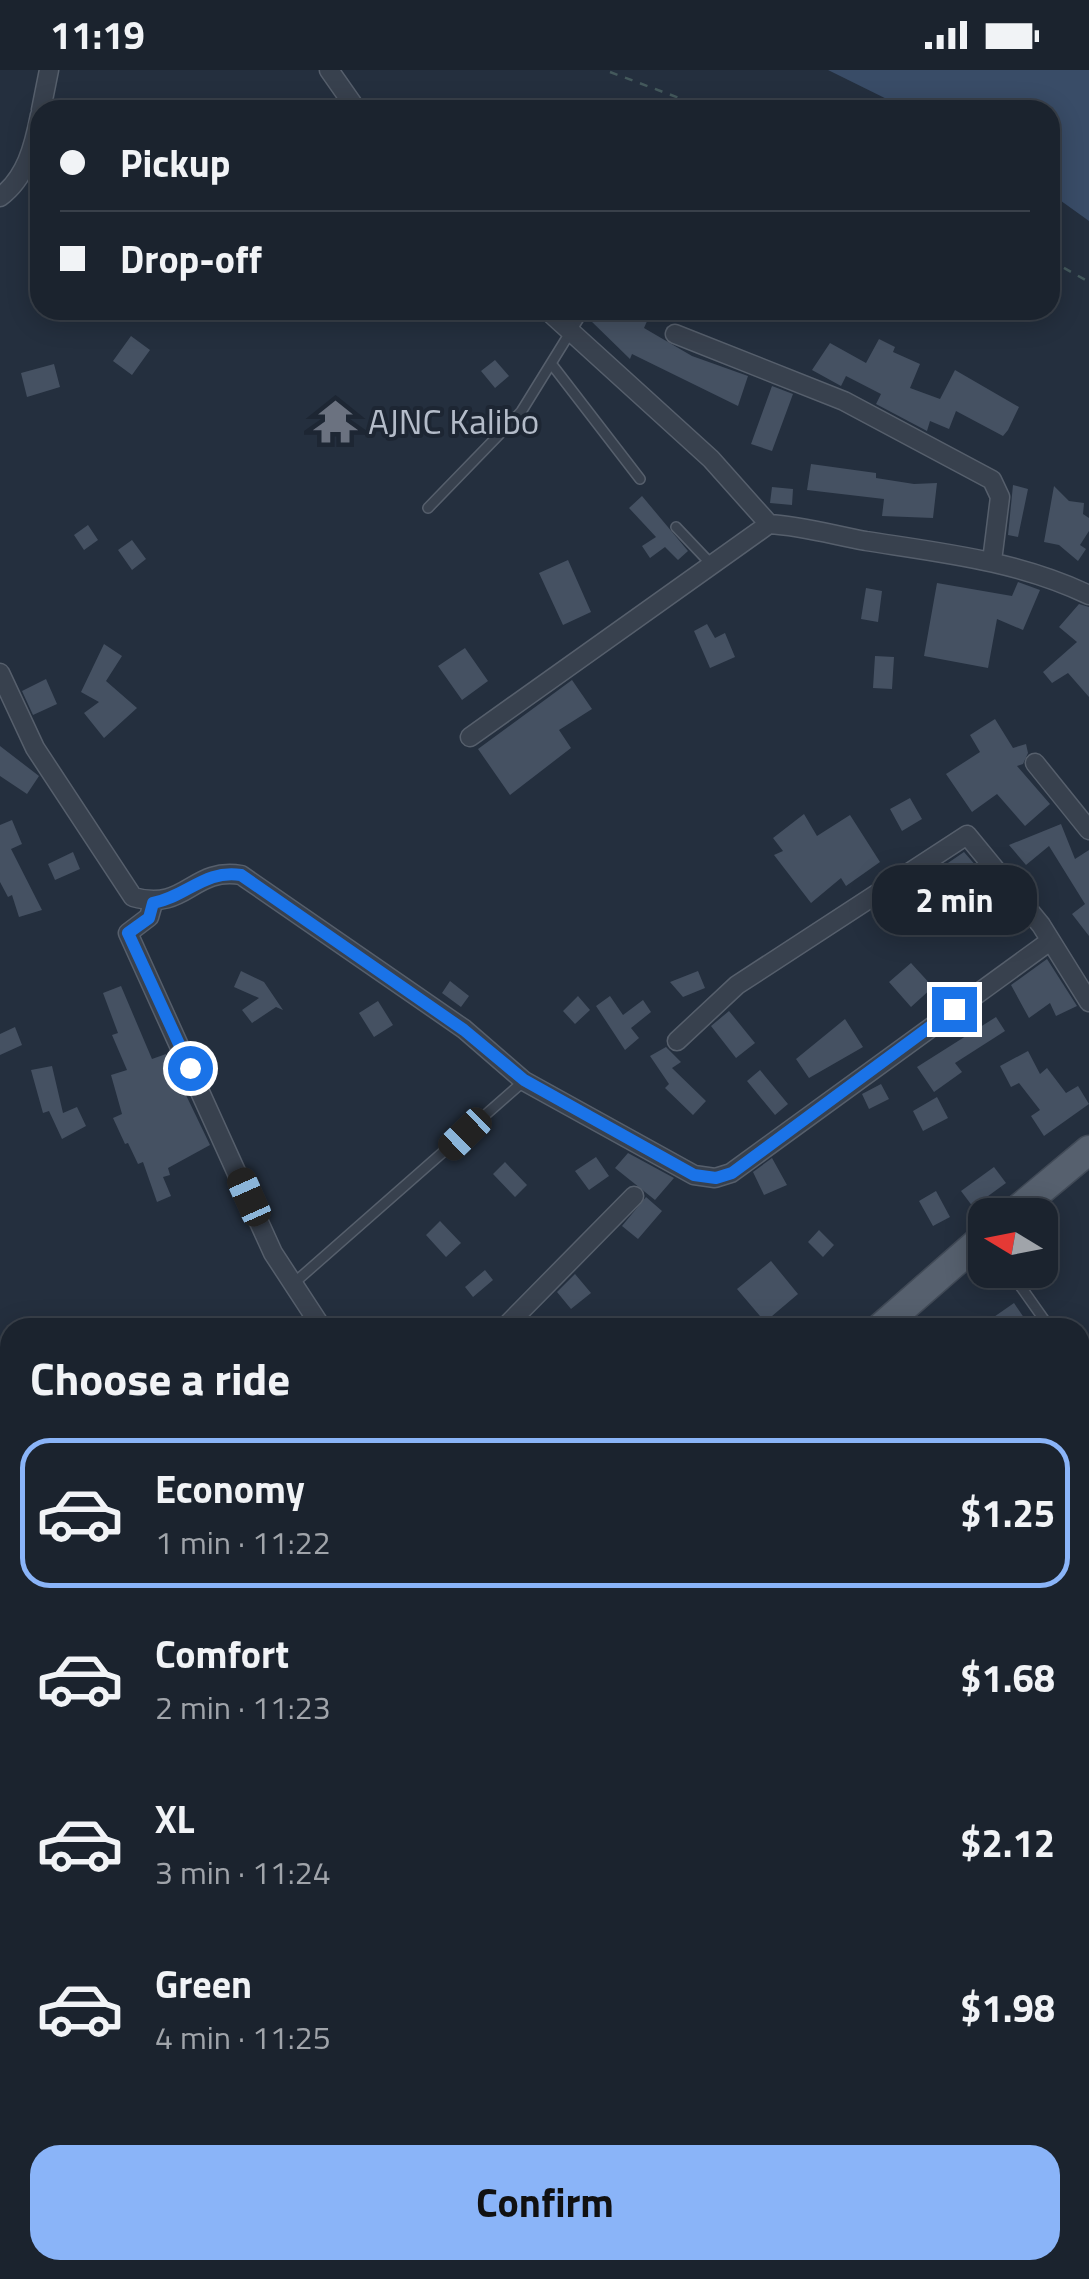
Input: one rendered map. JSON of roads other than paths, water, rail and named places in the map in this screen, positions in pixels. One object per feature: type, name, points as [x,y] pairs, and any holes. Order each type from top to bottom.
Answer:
[{"type":"main road","points":[[1031,1198],[1089,1150]]},
{"type":"main road","points":[[889,1318],[968,1250]]},
{"type":"street","points":[[43,100],[49,70]]},
{"type":"street","points":[[330,70],[350,100]]},
{"type":"street","points":[[0,198],[16,186],[30,153]]},
{"type":"street","points":[[557,320],[711,459],[768,524]]},
{"type":"street","points":[[675,334],[836,395],[992,480],[1000,497],[992,561]]},
{"type":"street","points":[[470,738],[768,524],[819,528],[858,540],[992,561],[1042,574],[1089,594]]},
{"type":"street","points":[[0,674],[35,748],[133,897],[153,903],[175,899],[215,874],[241,875],[464,1030],[524,1080],[694,1175],[716,1178],[732,1173],[1050,942]]},
{"type":"street","points":[[1035,763],[1089,830]]},
{"type":"street","points":[[677,1041],[737,985],[967,834],[1050,942],[1089,1002]]},
{"type":"street","points":[[153,903],[149,918],[128,933],[292,1285],[315,1318]]},
{"type":"street","points":[[514,1318],[634,1196]]},
{"type":"lane","points":[[428,508],[521,412],[580,320]]},
{"type":"lane","points":[[553,366],[640,479]]},
{"type":"lane","points":[[676,527],[712,566]]},
{"type":"lane","points":[[292,1285],[524,1080]]},
{"type":"lane","points":[[1022,1288],[1043,1318]]},
{"type":"water","points":[[828,70],[1089,70],[1089,221],[1060,200],[1060,100],[889,100]]},
{"type":"place","name":"AJNC Kalibo","points":[[335,422]]}]
